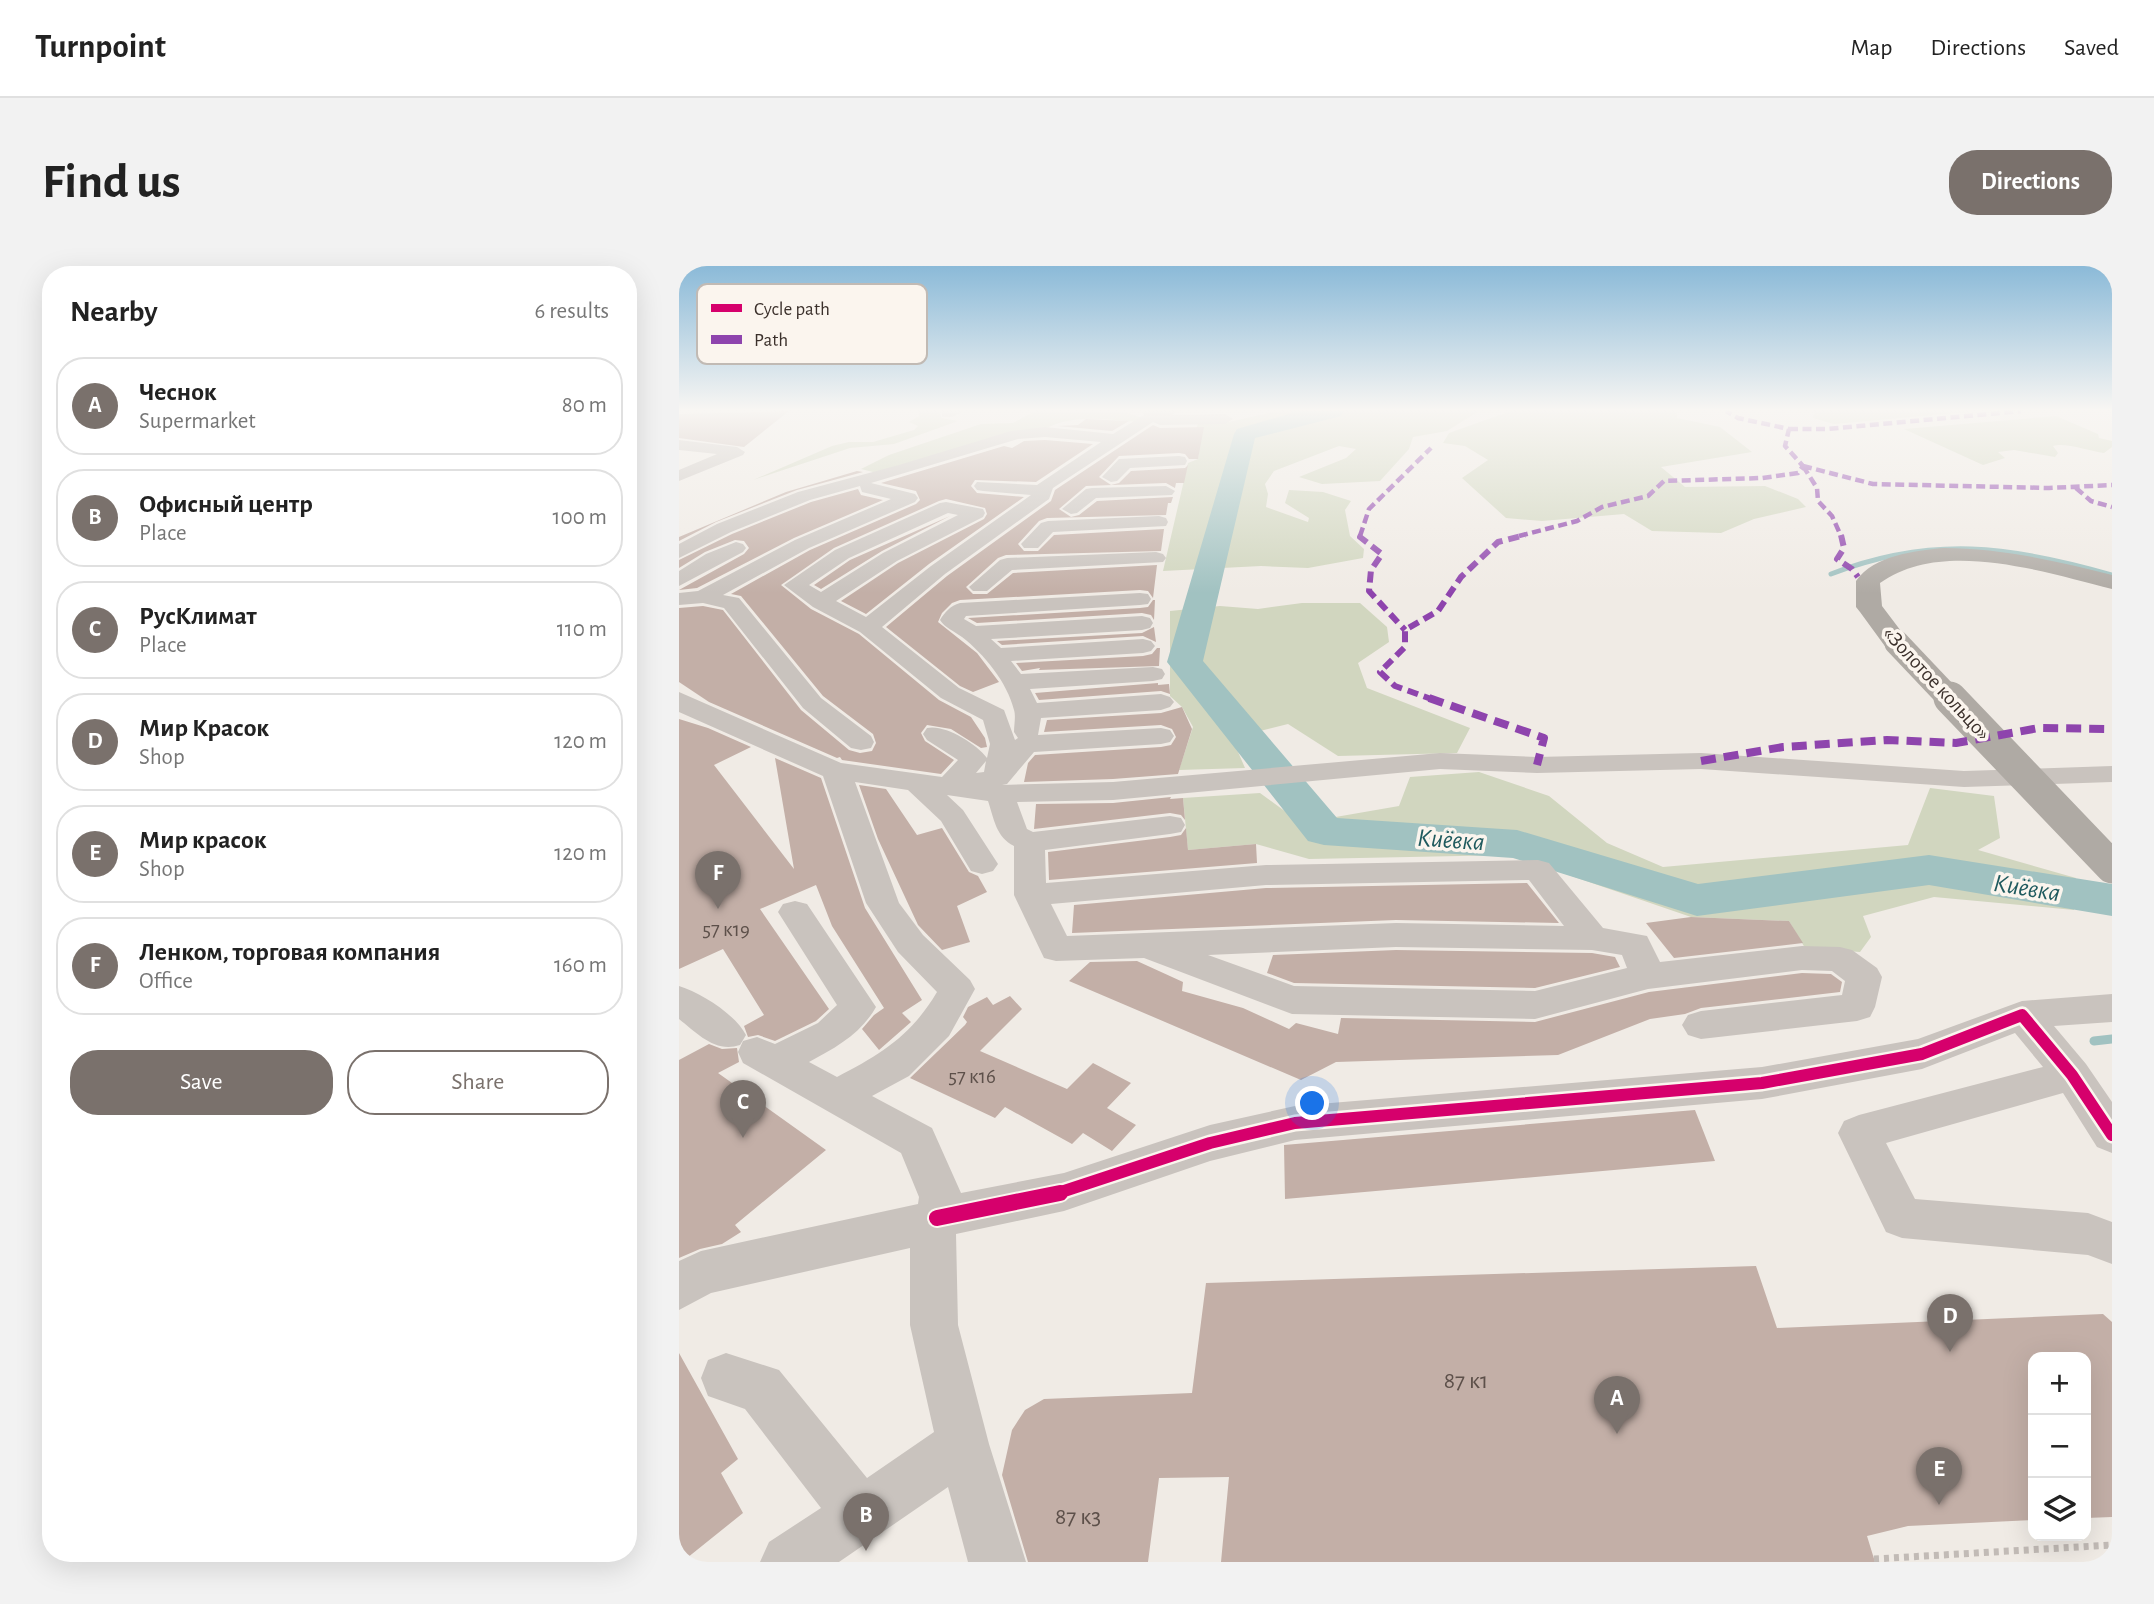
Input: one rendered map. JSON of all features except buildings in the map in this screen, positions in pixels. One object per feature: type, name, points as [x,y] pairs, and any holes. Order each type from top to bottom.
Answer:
[{"type":"highway","name":"«Золотое кольцо»","points":[[2112,582],[2042,564],[1964,555],[1918,558],[1889,567],[1868,581],[1869,607],[1896,643],[2112,867]]},
{"type":"street","points":[[679,552],[724,528],[792,500],[859,486],[903,471]]},
{"type":"street","points":[[1023,473],[1033,471]]},
{"type":"street","points":[[868,626],[937,570],[1043,495],[1053,471]]},
{"type":"street","points":[[998,786],[1026,744],[1028,711],[1014,682],[995,655],[971,633],[951,620],[981,587],[1048,527],[1117,471]]},
{"type":"street","points":[[1134,471],[1166,500]]},
{"type":"street","points":[[1164,471],[1166,500]]},
{"type":"street","points":[[1111,477],[1166,500]]},
{"type":"street","points":[[703,597],[802,544],[909,498],[859,486],[820,512]]},
{"type":"street","points":[[983,486],[1043,491]]},
{"type":"street","points":[[1092,493],[1166,500]]},
{"type":"street","points":[[1071,509],[1166,500]]},
{"type":"street","points":[[1048,527],[1166,500]]},
{"type":"street","points":[[1031,544],[1166,500]]},
{"type":"street","points":[[1007,564],[1166,500]]},
{"type":"street","points":[[821,602],[890,557],[976,513],[946,507],[842,554],[795,585],[821,602],[868,626],[950,693],[995,716],[1003,744],[998,786],[1014,834],[1029,842],[1170,825]]},
{"type":"street","points":[[679,580],[713,558],[749,543]]},
{"type":"street","points":[[960,610],[1142,588],[1048,583]]},
{"type":"street","points":[[981,587],[1021,585]]},
{"type":"street","points":[[679,599],[703,597],[731,603],[812,703],[861,743]]},
{"type":"street","points":[[971,633],[1143,634],[995,655]]},
{"type":"street","points":[[1014,682],[1153,674]]},
{"type":"street","points":[[679,700],[835,771],[949,787],[998,786],[1113,791],[1440,761],[1537,765],[1701,761],[1963,779],[2112,774]]},
{"type":"street","points":[[1028,711],[1161,702]]},
{"type":"street","points":[[936,734],[974,760],[949,787]]},
{"type":"street","points":[[1026,744],[1161,736]]},
{"type":"street","points":[[835,771],[849,798],[877,891],[910,947],[957,989],[936,1026],[895,1065],[836,1097]]},
{"type":"street","points":[[917,783],[953,816],[982,864]]},
{"type":"street","points":[[1029,842],[1030,895],[1056,949],[1395,935],[1592,938],[1635,944],[1648,976]]},
{"type":"street","points":[[1030,895],[1266,875],[1538,870],[1592,938]]},
{"type":"street","points":[[753,1050],[831,1033],[858,1007],[795,912]]},
{"type":"street","points":[[1149,946],[1292,1000],[1535,1005],[1648,976],[1815,958],[1840,959],[1864,977],[1857,1007],[1701,1025]]},
{"type":"street","points":[[679,1000],[753,1050],[917,1141],[941,1197],[933,1239],[934,1325],[963,1444],[997,1562]]},
{"type":"street","points":[[679,1287],[701,1273],[904,1230],[937,1218],[1064,1192],[1210,1143],[1296,1123],[1762,1083],[1922,1054],[2022,1015],[2112,1008]]},
{"type":"street","points":[[2022,1015],[2072,1075],[2112,1135]]},
{"type":"street","points":[[2072,1075],[1859,1133],[1902,1218],[2088,1234],[2112,1243]]},
{"type":"street","points":[[726,1378],[761,1388],[862,1515]]},
{"type":"street","points":[[789,1562],[963,1444]]},
{"type":"path","points":[[1874,1559],[1926,1560],[2112,1545]]},
{"type":"green space","points":[[1186,471],[1274,471],[1265,484],[1268,494],[1266,507],[1308,522],[1309,518],[1285,503],[1289,490],[1323,492],[1351,501],[1345,510],[1350,536],[1364,549],[1363,558],[1308,568],[1261,566],[1163,571]]},
{"type":"green space","points":[[1313,471],[1389,471],[1380,481],[1322,484],[1299,477]]},
{"type":"green space","points":[[1471,471],[1666,471],[1685,487],[1765,486],[1798,499],[1806,507],[1754,519],[1721,533],[1652,531],[1624,514],[1542,521],[1506,518],[1462,478]]},
{"type":"green space","points":[[1302,603],[1360,603],[1387,627],[1389,642],[1358,663],[1367,688],[1470,728],[1457,753],[1338,756],[1288,724],[1232,738],[1245,768],[1179,770],[1193,727],[1182,707],[1170,696],[1170,611],[1220,606],[1258,609]]},
{"type":"green space","points":[[1479,772],[1549,796],[1607,843],[1663,867],[1908,845],[1930,788],[1994,796],[2000,838],[1978,850],[2076,878],[2074,910],[1934,897],[1863,916],[1871,937],[1860,952],[1805,948],[1789,921],[1691,917],[1510,855],[1309,859],[1256,844],[1188,850],[1183,798],[1260,793],[1301,823],[1399,806],[1410,777]]},
{"type":"waterway","name":"Киёвка","points":[[1235,471],[1185,662],[1324,831],[1517,844],[1697,900],[1929,870],[2112,900]]},
{"type":"waterway","points":[[1831,574],[1903,554],[1972,549],[2040,557],[2112,575]]},
{"type":"waterway","points":[[2094,1041],[2112,1039]]},
{"type":"marked path","points":[[1405,630],[1369,591],[1371,570],[1382,554],[1360,537],[1369,509],[1407,471]]},
{"type":"marked path","points":[[1537,765],[1544,738],[1395,686],[1380,672],[1405,647],[1405,630],[1438,611],[1461,577],[1498,542],[1577,521],[1602,507],[1648,496],[1664,481],[1762,478],[1799,471]]},
{"type":"marked path","points":[[1806,471],[1817,488],[1818,501],[1832,516],[1838,528],[1844,548],[1837,559],[1852,569],[1858,577]]},
{"type":"marked path","points":[[1824,471],[1873,484],[2049,488],[2112,485]]},
{"type":"marked path","points":[[2076,488],[2091,501],[2112,507]]},
{"type":"marked path","points":[[1701,761],[1783,747],[1887,740],[1956,743],[2039,728],[2112,729]]},
{"type":"cycle path","points":[[937,1218],[1064,1192],[1210,1143],[1295,1123],[1762,1083],[1922,1054],[2022,1015],[2072,1075],[2112,1135]]},
{"type":"place","name":"Ленком, торговая компания","points":[[718,909]]},
{"type":"place","name":"РусКлимат","points":[[743,1138]]},
{"type":"place","name":"Мир Красок","points":[[1950,1352]]},
{"type":"place","name":"Чеснок","points":[[1617,1434]]},
{"type":"place","name":"Мир красок","points":[[1939,1505]]},
{"type":"place","name":"Офисный центр","points":[[866,1551]]}]
